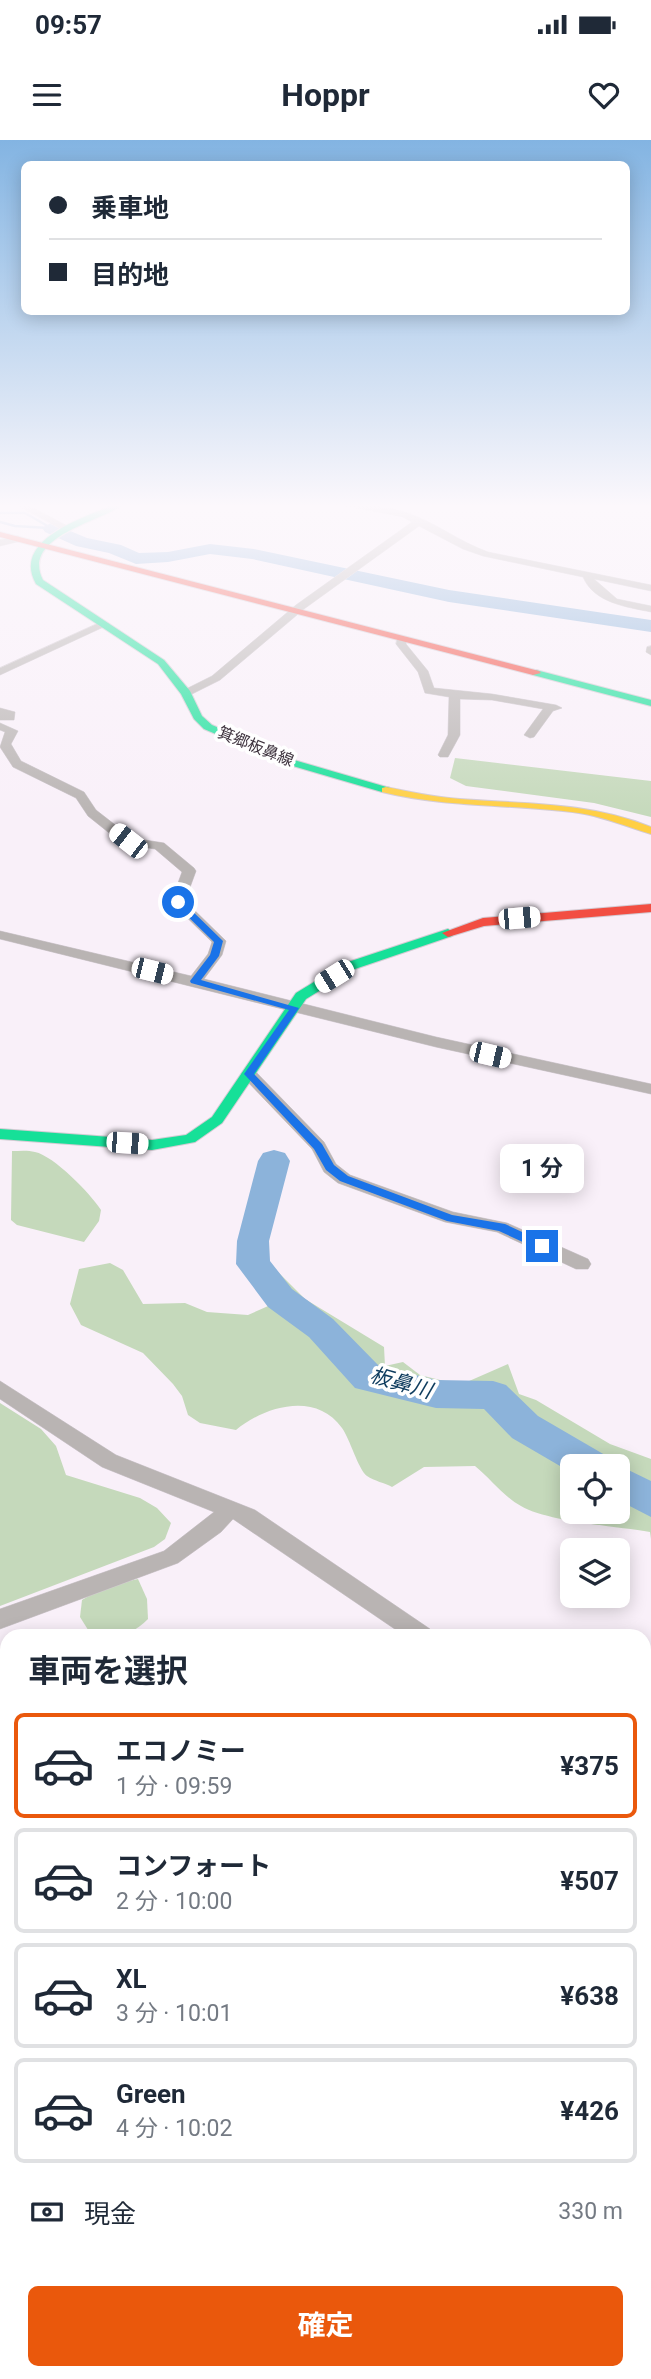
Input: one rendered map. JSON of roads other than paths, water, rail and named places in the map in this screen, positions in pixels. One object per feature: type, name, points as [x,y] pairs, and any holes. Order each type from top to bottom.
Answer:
[{"type":"main road","name":"箕郷板鼻線","points":[[82,609],[161,662],[186,693],[198,717],[208,727],[225,736],[345,780],[438,800],[597,813],[631,820],[651,831]]},
{"type":"main road","points":[[289,609],[649,699]]},
{"type":"main road","points":[[0,1134],[152,1145],[180,1142],[200,1134],[218,1119],[301,996],[350,966],[483,922],[651,908]]},
{"type":"street","points":[[186,693],[216,678],[295,611]]},
{"type":"street","points":[[0,672],[105,624]]},
{"type":"street","points":[[402,639],[401,644],[423,671],[430,692],[492,697],[553,708],[530,734]]},
{"type":"street","points":[[443,755],[454,735],[455,695]]},
{"type":"street","points":[[0,711],[11,714],[10,718],[0,717]]},
{"type":"street","points":[[0,726],[12,732],[5,744],[17,764],[80,795],[92,813],[128,841],[159,846],[189,871],[178,902],[219,941],[215,956],[195,981]]},
{"type":"street","points":[[0,935],[195,981],[294,1008],[651,1089]]},
{"type":"street","points":[[249,1074],[318,1146],[330,1168],[344,1179],[451,1219],[501,1227],[582,1264]]},
{"type":"street","points":[[0,1389],[109,1461],[259,1523],[412,1629]]},
{"type":"street","points":[[0,1619],[171,1557],[214,1526],[229,1510]]},
{"type":"waterway","points":[[540,609],[651,626]]},
{"type":"waterway","name":"板鼻川","points":[[274,1161],[253,1241],[253,1264],[280,1298],[321,1328],[368,1378],[436,1394],[493,1395],[525,1427],[571,1454]]},
{"type":"waterway","name":"板鼻川","points":[[630,1488],[651,1501]]}]
